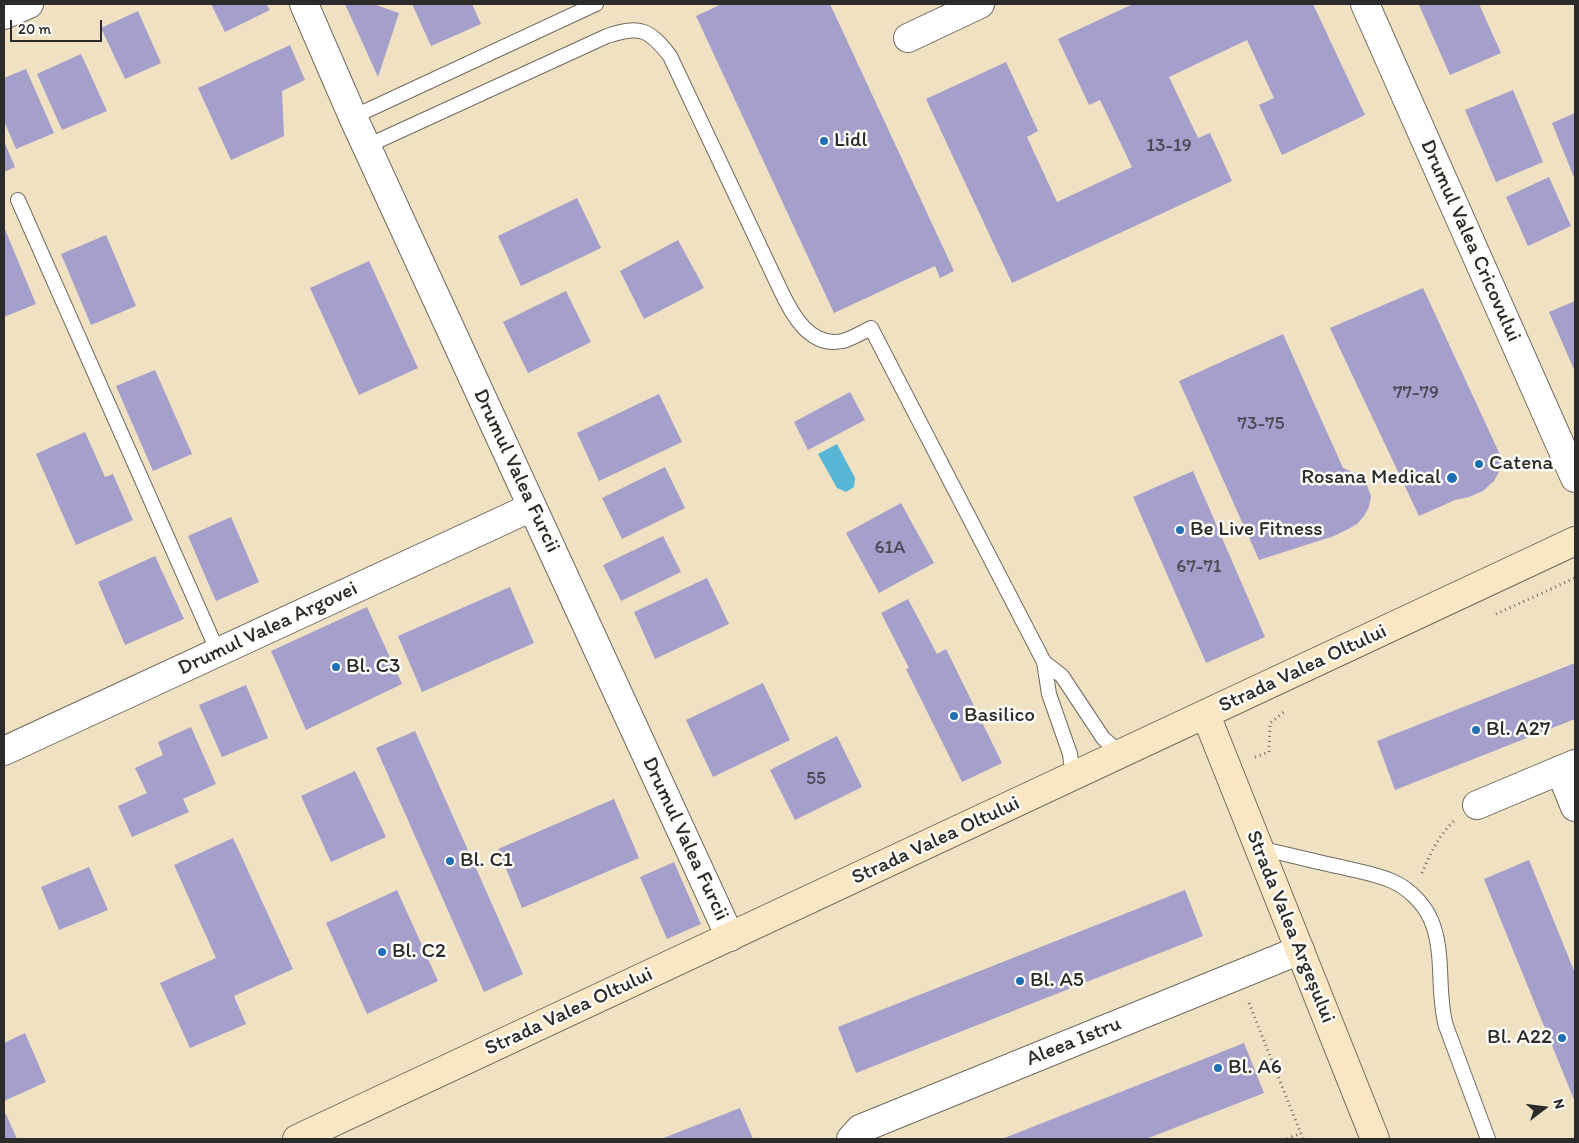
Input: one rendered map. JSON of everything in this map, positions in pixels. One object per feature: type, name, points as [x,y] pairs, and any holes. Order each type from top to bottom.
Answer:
[{"type":"main road","name":"Strada Valea Oltului","points":[[297,1139],[1575,541]]},
{"type":"main road","name":"Strada Valea Argeșului","points":[[1206,715],[1375,1139]]},
{"type":"street","points":[[4,15],[29,4]]},
{"type":"street","name":"Drumul Valea Furcii","points":[[304,4],[353,117],[730,937]]},
{"type":"street","points":[[908,38],[980,4]]},
{"type":"street","name":"Drumul Valea Cricovului","points":[[1365,4],[1575,478]]},
{"type":"street","name":"Drumul Valea Argovei","points":[[4,751],[532,507]]},
{"type":"street","points":[[1477,805],[1568,767],[1575,807]]},
{"type":"street","name":"Aleea Istru","points":[[851,1139],[860,1129],[1300,950]]},
{"type":"lane","points":[[353,117],[596,4]]},
{"type":"lane","points":[[367,146],[607,36],[621,31],[642,30],[656,38],[670,56],[788,307],[800,324],[812,335],[826,342],[844,340],[871,328],[1044,662],[1049,694],[1070,754],[1073,777]]},
{"type":"lane","points":[[18,200],[218,652]]},
{"type":"lane","points":[[1044,662],[1062,676],[1103,738],[1121,754]]},
{"type":"lane","points":[[1259,848],[1392,881],[1412,894],[1426,910],[1434,928],[1440,966],[1441,1010],[1488,1139]]},
{"type":"path","points":[[1494,614],[1575,578]]},
{"type":"path","points":[[1227,768],[1268,752],[1270,723],[1290,707]]},
{"type":"path","points":[[1412,894],[1430,854],[1439,840],[1450,825],[1462,814],[1477,805]]},
{"type":"path","points":[[1237,975],[1304,1139]]},
{"type":"path","points":[[1288,1139],[1301,1134]]},
{"type":"water","points":[[837,444],[855,478],[854,487],[846,492],[837,488],[818,454]]},
{"type":"building","points":[[211,4],[266,4],[270,10],[225,32]]},
{"type":"building","points":[[345,4],[373,4],[399,13],[378,77]]},
{"type":"building","points":[[412,4],[472,4],[481,24],[431,46]]},
{"type":"building","name":"Lidl","points":[[722,4],[830,4],[954,271],[940,278],[935,266],[834,313],[696,16]]},
{"type":"building","points":[[1133,4],[1313,4],[1365,115],[1282,155],[1259,105],[1274,98],[1247,40],[1169,77],[1198,138],[1210,133],[1232,181],[1012,283],[926,99],[1006,62],[1038,131],[1027,137],[1057,202],[1132,167],[1100,100],[1089,105],[1058,39]]},
{"type":"building","points":[[1479,4],[1501,53],[1450,75],[1419,5]]},
{"type":"building","points":[[138,11],[161,63],[125,79],[101,28]]},
{"type":"building","points":[[290,45],[305,80],[282,91],[284,136],[231,160],[198,88]]},
{"type":"building","points":[[81,54],[107,111],[62,130],[37,74]]},
{"type":"building","points":[[26,69],[54,133],[16,149],[4,121],[4,78]]},
{"type":"building","points":[[1513,90],[1543,162],[1496,182],[1465,110]]},
{"type":"building","points":[[1575,113],[1575,180],[1552,123]]},
{"type":"building","points":[[4,141],[15,167],[4,172]]},
{"type":"building","points":[[1549,177],[1571,226],[1528,246],[1506,197]]},
{"type":"building","points":[[577,198],[601,248],[521,286],[498,236]]},
{"type":"building","points":[[4,227],[36,304],[4,317]]},
{"type":"building","points":[[106,235],[136,306],[91,325],[61,254]]},
{"type":"building","points":[[678,240],[704,288],[644,319],[620,271]]},
{"type":"building","points":[[369,261],[418,368],[359,395],[310,288]]},
{"type":"building","points":[[1423,288],[1502,459],[1501,468],[1494,481],[1483,491],[1455,500],[1419,516],[1330,328]]},
{"type":"building","points":[[566,291],[591,342],[528,373],[503,322]]},
{"type":"building","points":[[1575,301],[1575,372],[1549,312]]},
{"type":"building","points":[[1283,334],[1343,468],[1358,474],[1365,480],[1371,496],[1369,507],[1357,524],[1334,536],[1259,560],[1179,381]]},
{"type":"building","points":[[155,370],[192,454],[153,471],[116,386]]},
{"type":"building","points":[[850,392],[865,420],[808,450],[794,422]]},
{"type":"building","points":[[659,394],[682,442],[599,481],[577,433]]},
{"type":"building","points":[[85,432],[105,477],[113,474],[133,520],[76,545],[36,454]]},
{"type":"building","points":[[665,467],[685,508],[622,539],[602,498]]},
{"type":"building","points":[[1193,471],[1265,637],[1206,663],[1133,497]]},
{"type":"building","points":[[901,503],[934,563],[879,593],[846,533]]},
{"type":"building","points":[[231,517],[259,582],[216,601],[188,536]]},
{"type":"building","points":[[663,536],[681,572],[621,601],[603,565]]},
{"type":"building","points":[[155,556],[184,619],[125,645],[98,582]]},
{"type":"building","points":[[707,578],[729,624],[655,659],[634,612]]},
{"type":"building","points":[[510,587],[534,643],[422,692],[398,636]]},
{"type":"building","name":"Basilico","points":[[908,599],[937,654],[946,649],[1002,763],[962,782],[906,669],[909,668],[881,613]]},
{"type":"building","name":"Bl. C3","points":[[367,607],[402,684],[306,730],[271,651]]},
{"type":"building","name":"Bl. A27","points":[[1575,663],[1575,719],[1395,790],[1377,741]]},
{"type":"building","points":[[763,683],[790,740],[713,777],[686,720]]},
{"type":"building","points":[[246,685],[268,738],[222,757],[199,705]]},
{"type":"building","points":[[191,727],[216,784],[183,799],[189,812],[132,837],[118,806],[147,793],[135,768],[163,755],[158,742]]},
{"type":"building","name":"Bl. C1","points":[[415,731],[523,974],[484,992],[376,748]]},
{"type":"building","points":[[837,736],[862,787],[795,820],[770,770]]},
{"type":"building","points":[[355,771],[386,837],[331,862],[301,796]]},
{"type":"building","points":[[614,799],[639,858],[522,908],[498,849]]},
{"type":"building","points":[[233,838],[293,969],[234,996],[246,1024],[190,1048],[160,983],[216,958],[174,865]]},
{"type":"building","name":"Bl. A22","points":[[1529,860],[1575,973],[1575,1102],[1484,879]]},
{"type":"building","points":[[674,862],[701,924],[667,939],[640,877]]},
{"type":"building","points":[[89,867],[108,910],[59,930],[41,887]]},
{"type":"building","name":"Bl. C2","points":[[397,890],[438,981],[367,1014],[326,923]]},
{"type":"building","name":"Bl. A5","points":[[1185,890],[1203,936],[856,1073],[838,1027]]},
{"type":"building","points":[[25,1033],[46,1082],[4,1101],[4,1043]]},
{"type":"building","name":"Bl. A6","points":[[1244,1043],[1264,1093],[1146,1139],[1002,1139]]},
{"type":"building","points":[[740,1108],[753,1139],[661,1139]]},
{"type":"building","points":[[6,1114],[17,1139],[4,1139],[4,1115]]},
{"type":"place","name":"Lidl","points":[[824,141]]},
{"type":"place","name":"Catena","points":[[1479,464]]},
{"type":"place","name":"Rosana Medical","points":[[1452,478]]},
{"type":"place","name":"Be Live Fitness","points":[[1180,530]]},
{"type":"place","name":"Bl. C3","points":[[336,667]]},
{"type":"place","name":"Basilico","points":[[954,716]]},
{"type":"place","name":"Bl. A27","points":[[1476,730]]},
{"type":"place","name":"Bl. C1","points":[[450,861]]},
{"type":"place","name":"Bl. C2","points":[[382,952]]},
{"type":"place","name":"Bl. A5","points":[[1020,981]]},
{"type":"place","name":"Bl. A22","points":[[1562,1038]]},
{"type":"place","name":"Bl. A6","points":[[1218,1068]]}]
